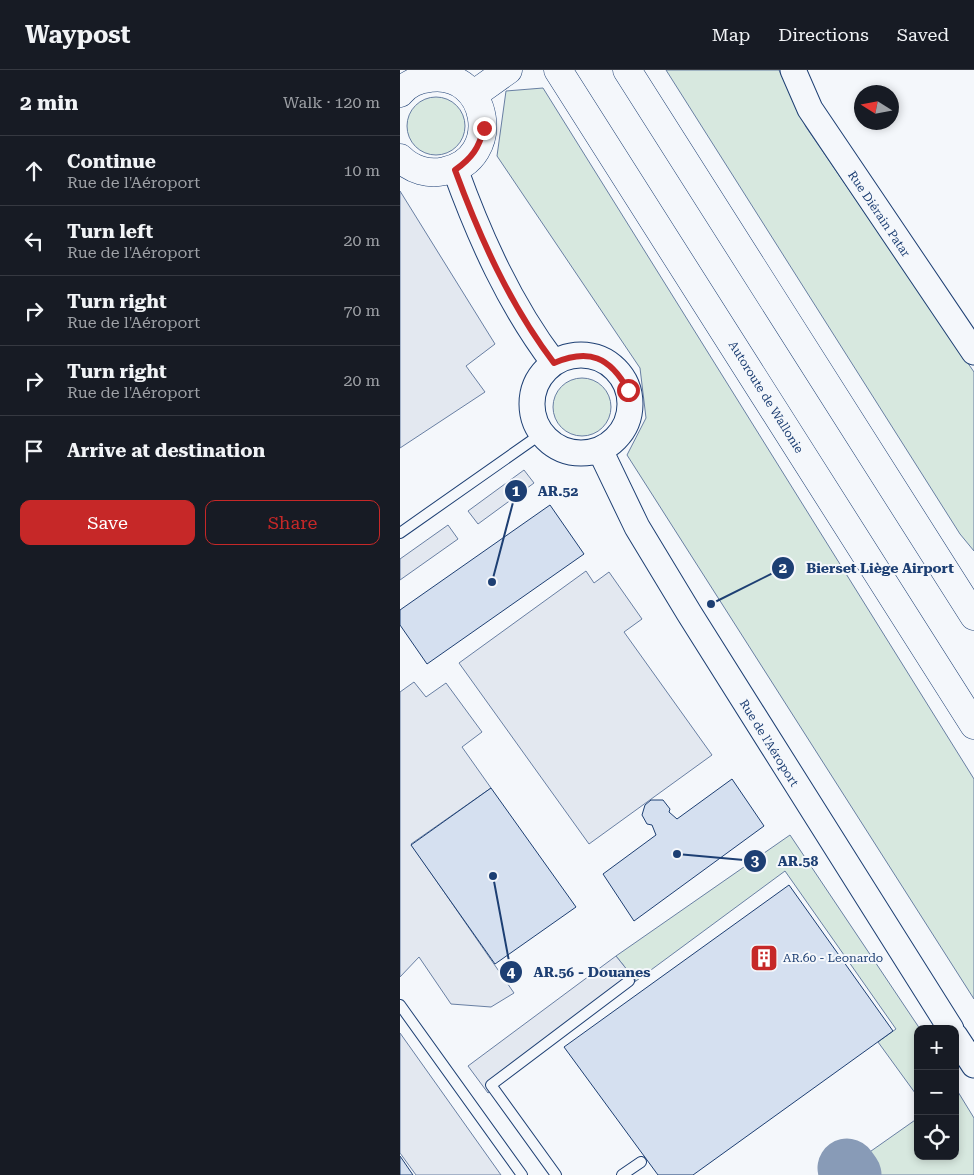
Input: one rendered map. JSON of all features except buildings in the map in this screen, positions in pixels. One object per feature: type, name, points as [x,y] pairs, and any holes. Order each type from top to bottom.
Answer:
[{"type":"main road","points":[[473,95],[508,70]]},
{"type":"main road","name":"Autoroute de Wallonie","points":[[558,70],[974,725]]},
{"type":"main road","points":[[626,70],[974,616]]},
{"type":"main road","points":[[400,158],[417,170],[436,174],[455,170],[469,160],[479,145],[484,128],[482,110],[473,95],[458,82],[439,77],[419,79],[401,90]]},
{"type":"street","name":"Rue Diérain Patar","points":[[793,70],[810,109],[974,352]]},
{"type":"street","points":[[455,170],[478,232],[530,332],[554,363]]},
{"type":"street","points":[[571,356],[589,356],[606,362],[620,374],[628,390],[630,407],[626,425],[616,440],[600,450],[584,454],[568,452],[553,445],[542,434],[532,409],[533,396],[540,378],[554,363],[571,356]]},
{"type":"street","name":"Rue de l'Aéroport","points":[[600,450],[637,527],[689,613],[948,1025]]},
{"type":"street","points":[[959,1042],[974,1065]]},
{"type":"lane","points":[[400,533],[542,434]]},
{"type":"lane","points":[[556,1175],[491,1086],[629,981]]},
{"type":"lane","points":[[400,1005],[522,1175]]},
{"type":"lane","points":[[622,1175],[641,1162]]},
{"type":"shaded area","points":[[666,70],[779,70],[806,127],[974,372],[974,551],[960,534]]},
{"type":"shaded area","points":[[543,88],[974,779],[974,999],[627,455],[646,418],[640,368],[497,156],[506,91]]},
{"type":"shaded area","points":[[430,97],[442,97],[457,105],[465,120],[465,132],[457,147],[442,155],[430,155],[415,147],[407,132],[407,120],[415,105]]},
{"type":"shaded area","points":[[400,191],[495,344],[466,366],[485,392],[400,448]]},
{"type":"shaded area","points":[[576,378],[588,378],[598,382],[607,391],[611,413],[603,428],[588,436],[576,436],[566,432],[557,423],[553,413],[553,401],[557,391],[566,382]]},
{"type":"shaded area","points":[[524,470],[534,483],[478,524],[468,511]]},
{"type":"shaded area","points":[[448,525],[458,539],[400,580],[400,559]]},
{"type":"shaded area","points":[[586,571],[594,583],[609,572],[642,619],[624,632],[712,755],[589,844],[459,663]]},
{"type":"shaded area","points":[[414,682],[426,697],[446,683],[482,732],[462,747],[491,788],[411,844],[514,993],[491,1007],[451,1004],[419,957],[400,977],[400,692]]},
{"type":"shaded area","points":[[790,835],[917,1025],[914,1025],[914,1092],[878,1042],[896,1029],[785,871],[636,981],[616,956]]},
{"type":"shaded area","points":[[616,956],[636,981],[488,1093],[468,1066]]},
{"type":"shaded area","points":[[400,1033],[501,1175],[416,1175],[400,1153]]},
{"type":"shaded area","points":[[959,1094],[974,1118],[974,1175],[837,1175],[914,1121],[914,1160],[959,1160]]},
{"type":"taxiway","points":[[847,1168],[852,1175]]},
{"type":"place","name":"AR.52","points":[[492,582]]},
{"type":"place","name":"Bierset Liège Airport","points":[[711,604]]},
{"type":"place","name":"AR.58","points":[[677,854]]},
{"type":"place","name":"AR.56 - Douanes","points":[[493,876]]},
{"type":"place","name":"AR.60 - Leonardo","points":[[764,958]]},
{"type":"route","points":[[484,128],[479,145],[469,160],[455,170],[478,232],[530,332],[554,363],[571,356],[589,356],[606,362],[620,374],[628,390]]}]
